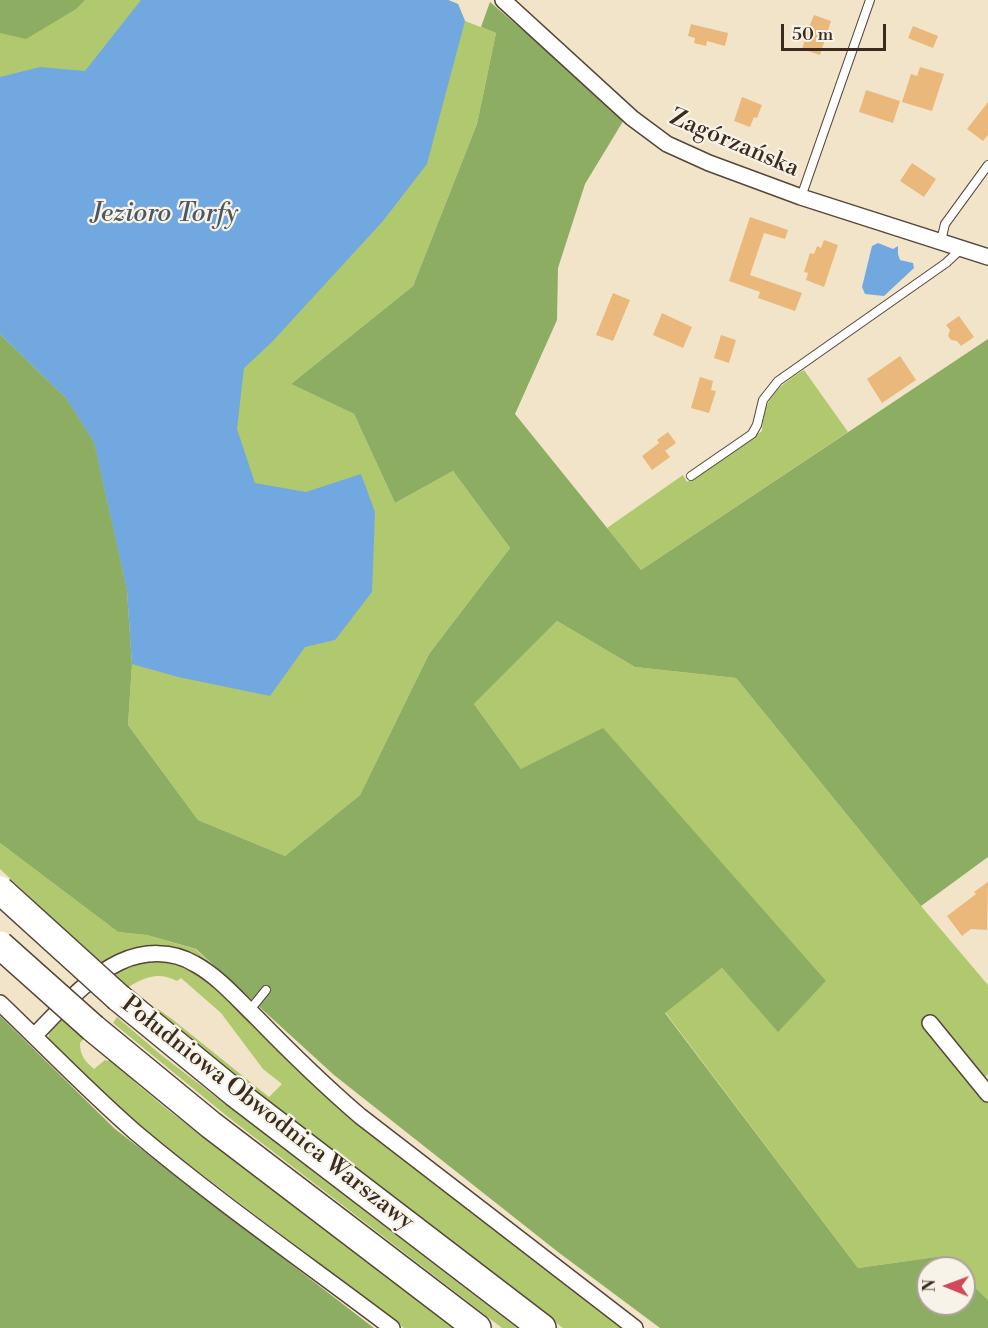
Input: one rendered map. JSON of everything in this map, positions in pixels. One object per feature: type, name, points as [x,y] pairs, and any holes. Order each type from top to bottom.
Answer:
[{"type":"highway","name":"Południowa Obwodnica Warszawy","points":[[0,890],[119,998],[235,1093],[542,1328]]},
{"type":"highway","name":"Południowa Obwodnica Warszawy","points":[[0,945],[93,1028],[211,1125],[477,1328]]},
{"type":"street","name":"Zagórzańska","points":[[503,0],[632,118],[667,144],[709,163],[801,197],[988,257]]},
{"type":"street","points":[[34,1036],[80,990],[119,962],[148,954],[168,954],[195,963],[216,979],[360,1116],[635,1328]]},
{"type":"street","points":[[0,1003],[109,1109],[153,1146],[392,1328]]},
{"type":"street","points":[[930,1023],[988,1094]]},
{"type":"lane","points":[[801,197],[870,0]]},
{"type":"lane","points":[[941,241],[945,224],[988,165]]},
{"type":"lane","points":[[691,476],[752,434],[758,426],[764,400],[778,381],[946,263],[962,248]]},
{"type":"lane","points":[[249,1011],[266,990]]},
{"type":"green space","name":"Jezioro Torfy","points":[[0,0],[448,0],[458,4],[465,21],[496,33],[477,124],[413,286],[291,384],[354,414],[395,503],[453,471],[510,548],[429,654],[360,795],[285,856],[198,820],[128,725],[132,664],[127,590],[66,398],[0,334]]},
{"type":"green space","points":[[0,0],[85,0],[76,9],[26,39],[0,33]]},
{"type":"green space","points":[[490,2],[625,118],[585,184],[558,268],[557,320],[515,414],[641,570],[988,339],[988,857],[921,906],[736,678],[635,667],[557,621],[474,704],[521,769],[603,728],[826,981],[778,1032],[722,968],[665,1013],[858,1268],[916,1260],[916,1316],[976,1316],[976,1288],[988,1300],[988,1328],[660,1328],[558,1252],[334,1075],[196,949],[147,935],[118,932],[0,843],[0,334],[66,398],[94,442],[127,590],[132,664],[128,725],[198,820],[285,856],[360,795],[429,654],[510,548],[453,471],[395,503],[354,414],[291,384],[413,286],[477,124],[496,33],[481,27]]},
{"type":"green space","points":[[804,370],[848,432],[641,570],[607,528],[683,475],[687,482],[762,431],[769,401],[779,388]]},
{"type":"green space","points":[[557,621],[635,667],[736,678],[988,985],[988,1074],[985,1077],[988,1081],[988,1300],[976,1288],[976,1256],[916,1256],[916,1260],[858,1268],[665,1012],[722,968],[778,1031],[826,981],[521,769],[474,704]]},
{"type":"green space","points":[[0,843],[118,932],[147,935],[195,949],[212,964],[185,951],[156,946],[132,950],[103,966],[0,869]]},
{"type":"green space","points":[[150,961],[168,961],[201,975],[220,990],[318,1089],[626,1328],[563,1328],[154,1013],[158,1009],[172,1019],[269,1097],[282,1084],[263,1069],[221,1013],[181,978],[177,981],[164,976],[151,977],[127,988],[112,974],[129,965]]},
{"type":"green space","points":[[0,1016],[115,1129],[374,1328],[0,1328]]},
{"type":"green space","points":[[117,1017],[160,1054],[517,1328],[502,1328],[228,1117],[113,1023]]},
{"type":"green space","points":[[61,1018],[85,1037],[80,1043],[82,1055],[94,1069],[105,1060],[108,1061],[110,1057],[168,1110],[454,1328],[404,1328],[133,1122],[89,1082],[48,1039],[50,1029]]},
{"type":"water","name":"Jezioro Torfy","points":[[141,0],[448,0],[458,4],[465,21],[427,164],[383,221],[271,343],[244,368],[237,429],[255,483],[306,492],[361,474],[375,512],[372,592],[335,640],[305,647],[270,696],[178,677],[132,664],[127,590],[94,442],[66,398],[0,334],[0,77],[40,67],[85,71]]},
{"type":"water","points":[[878,243],[893,249],[898,246],[900,260],[913,263],[914,268],[884,296],[865,294],[862,287],[872,246]]},
{"type":"building","points":[[814,15],[831,21],[820,55],[802,49],[806,29]]},
{"type":"building","points":[[691,24],[728,33],[725,46],[707,41],[706,46],[694,43],[695,38],[688,36]]},
{"type":"building","points":[[913,26],[938,36],[933,48],[908,38]]},
{"type":"building","points":[[920,67],[944,74],[932,111],[902,102],[911,74],[917,76]]},
{"type":"building","points":[[866,90],[900,101],[893,123],[859,112]]},
{"type":"building","points":[[742,97],[762,105],[757,118],[754,117],[750,127],[734,121]]},
{"type":"building","points":[[988,102],[988,135],[983,141],[967,129]]},
{"type":"building","points":[[912,163],[936,179],[924,197],[900,181]]},
{"type":"building","points":[[750,217],[788,230],[785,239],[764,233],[750,275],[802,293],[795,311],[758,298],[760,292],[729,281]]},
{"type":"building","points":[[824,240],[838,245],[824,287],[806,280],[808,273],[804,272],[810,253],[814,254],[817,246],[821,248]]},
{"type":"building","points":[[613,293],[630,300],[613,341],[596,335]]},
{"type":"building","points":[[662,313],[692,327],[683,348],[653,335]]},
{"type":"building","points":[[959,316],[974,337],[961,346],[948,336],[950,330],[946,325]]},
{"type":"building","points":[[721,335],[736,340],[729,363],[714,358]]},
{"type":"building","points":[[900,356],[916,380],[882,403],[867,379]]},
{"type":"building","points":[[700,377],[713,381],[711,390],[716,391],[709,413],[691,408]]},
{"type":"building","points":[[668,432],[676,443],[665,451],[657,440]]},
{"type":"building","points":[[659,443],[670,457],[652,470],[642,456]]},
{"type":"building","points":[[988,882],[987,930],[971,929],[962,936],[947,916]]}]
